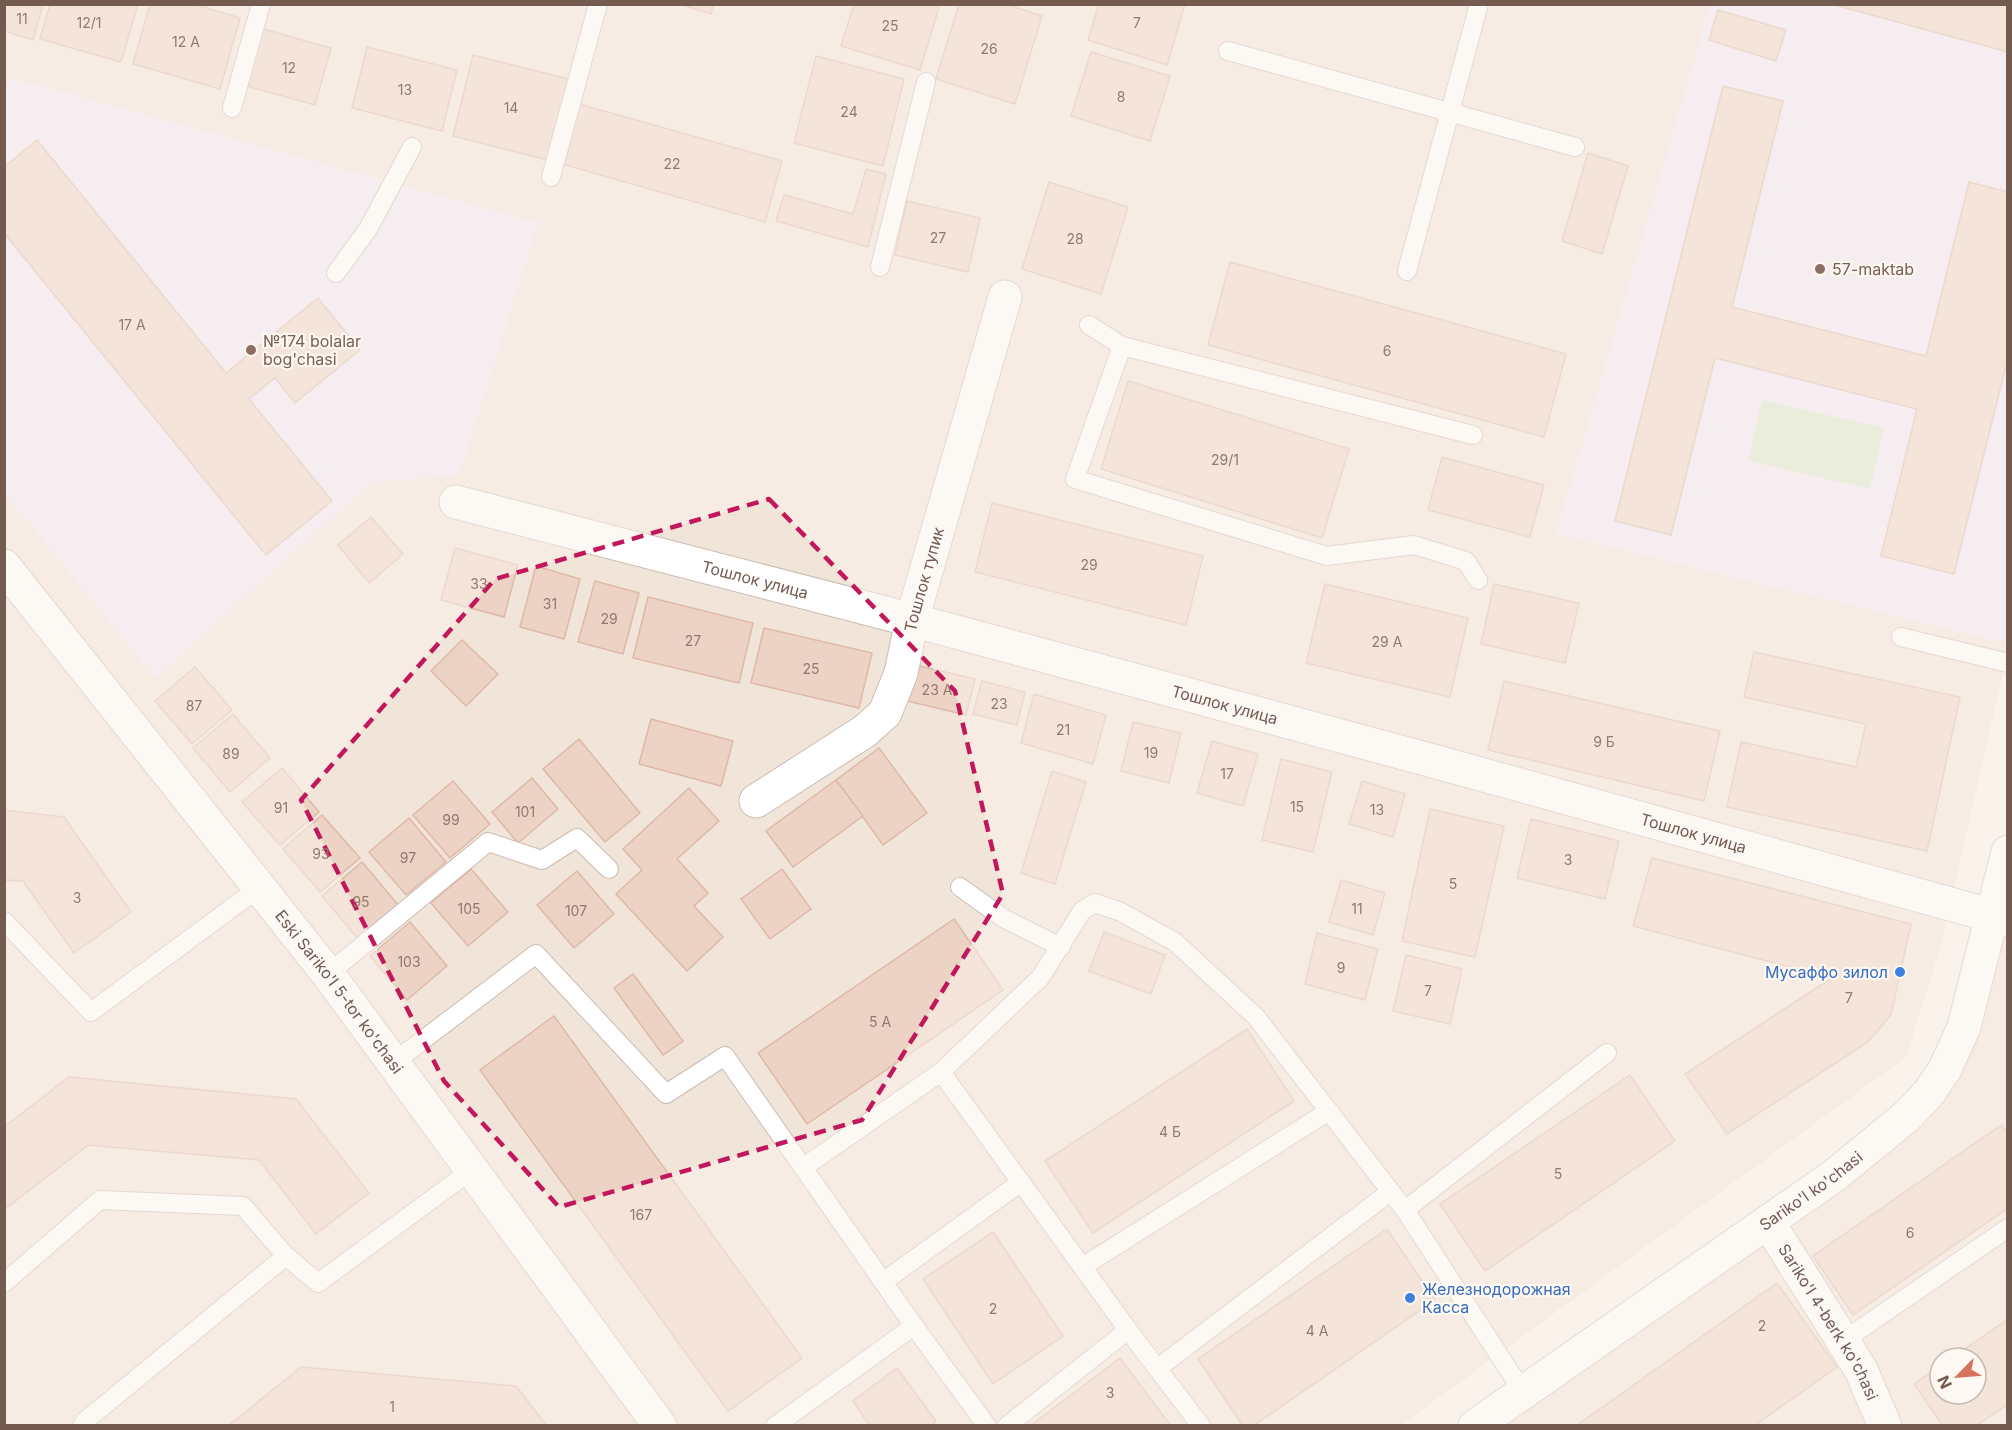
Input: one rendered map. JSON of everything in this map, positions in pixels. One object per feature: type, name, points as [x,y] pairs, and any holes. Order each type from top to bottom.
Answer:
[{"type":"street","name":"Тошлок тупик","points":[[756,801],[866,731],[885,713],[901,673],[912,620],[1005,297]]},
{"type":"street","name":"Тошлок улица","points":[[456,502],[912,620],[2000,918]]},
{"type":"street","name":"Eski Sariko'l 5-tor ko'chasi","points":[[4,566],[328,974],[660,1425]]},
{"type":"street","name":"Sariko'l ko'chasi","points":[[1476,1425],[1768,1222],[1874,1144],[1907,1116],[1937,1082],[1953,1054],[1964,1027],[2000,918],[2007,852]]},
{"type":"street","name":"Sariko'l 4-berk ko'chasi","points":[[1768,1222],[1861,1370],[1885,1425]]},
{"type":"lane","points":[[232,108],[261,4]]},
{"type":"lane","points":[[551,177],[598,4]]},
{"type":"lane","points":[[1407,271],[1479,4]]},
{"type":"lane","points":[[1228,51],[1575,147]]},
{"type":"lane","points":[[880,267],[926,82]]},
{"type":"lane","points":[[336,273],[368,229],[412,147]]},
{"type":"lane","points":[[1089,324],[1122,346],[1473,435]]},
{"type":"lane","points":[[1122,346],[1074,479],[1327,556],[1414,545],[1466,561],[1478,580]]},
{"type":"lane","points":[[1900,637],[2007,663]]},
{"type":"lane","points":[[328,974],[488,842],[542,860],[577,838],[609,869]]},
{"type":"lane","points":[[4,921],[91,1012],[260,887]]},
{"type":"lane","points":[[960,887],[1003,918],[1061,946]]},
{"type":"lane","points":[[804,1167],[941,1072],[1040,978],[1082,911],[1095,903],[1121,912],[1175,942],[1256,1017],[1405,1210],[1523,1392]]},
{"type":"lane","points":[[394,1062],[536,954],[666,1094],[725,1056],[914,1326],[987,1425]]},
{"type":"lane","points":[[1405,1210],[1606,1053]]},
{"type":"lane","points":[[941,1072],[1128,1330],[1201,1425]]},
{"type":"lane","points":[[1082,1267],[1329,1111]]},
{"type":"lane","points":[[4,1283],[100,1200],[243,1206],[286,1256],[318,1283],[473,1168]]},
{"type":"lane","points":[[883,1282],[1021,1182]]},
{"type":"lane","points":[[1158,1368],[1389,1192]]},
{"type":"lane","points":[[1843,1341],[2007,1227]]},
{"type":"lane","points":[[82,1425],[286,1256]]},
{"type":"lane","points":[[775,1425],[914,1326]]},
{"type":"lane","points":[[1007,1425],[1128,1330]]},
{"type":"highlighted area","points":[[769,499],[955,691],[1003,894],[862,1120],[559,1207],[444,1081],[301,800],[495,579]]},
{"type":"shaded area","points":[[5,5],[2007,5],[2007,656],[1940,949],[1906,1057],[1401,1425],[5,1426]]},
{"type":"shaded area","name":"57-maktab","points":[[1710,5],[2007,5],[2007,643],[1556,534]]},
{"type":"shaded area","name":"№174 bolalar bog'chasi","points":[[15,79],[538,223],[459,476],[373,481],[155,678],[5,493],[4,86]]},
{"type":"shaded area","points":[[2007,852],[2007,1425],[1476,1426],[1928,1094]]},
{"type":"green space","points":[[1762,400],[1884,428],[1870,489],[1748,461]]},
{"type":"building","points":[[4,4],[43,4],[33,40],[4,31]]},
{"type":"building","points":[[50,4],[138,4],[121,62],[40,39]]},
{"type":"building","points":[[150,4],[194,4],[240,18],[220,89],[133,64]]},
{"type":"building","points":[[680,4],[713,4],[711,14]]},
{"type":"building","points":[[854,4],[940,4],[920,70],[841,46]]},
{"type":"building","points":[[959,4],[1005,4],[1042,16],[1015,104],[936,79]]},
{"type":"building","points":[[1099,4],[1185,4],[1167,65],[1088,40]]},
{"type":"building","points":[[1831,4],[2008,4],[2008,52]]},
{"type":"building","points":[[1718,10],[1786,30],[1776,61],[1709,40]]},
{"type":"building","points":[[263,29],[331,48],[315,105],[247,86]]},
{"type":"building","points":[[367,47],[457,70],[442,131],[352,108]]},
{"type":"building","points":[[1091,52],[1170,76],[1150,141],[1071,116]]},
{"type":"building","points":[[473,55],[569,79],[548,160],[453,136]]},
{"type":"building","points":[[816,56],[904,79],[883,166],[794,143]]},
{"type":"building","points":[[1723,86],[1783,101],[1732,307],[1926,356],[1969,182],[2008,192],[2008,358],[1954,574],[1881,556],[1917,409],[1715,358],[1671,535],[1615,521]]},
{"type":"building","points":[[579,104],[782,161],[765,222],[562,164]]},
{"type":"building","points":[[37,140],[226,373],[318,298],[360,350],[295,403],[275,378],[249,399],[332,501],[266,555],[4,233],[4,167]]},
{"type":"building","points":[[1588,153],[1628,166],[1602,254],[1562,241]]},
{"type":"building","points":[[866,169],[886,174],[868,247],[776,221],[784,195],[853,214]]},
{"type":"building","points":[[1049,182],[1128,207],[1101,294],[1022,269]]},
{"type":"building","points":[[907,201],[980,218],[968,272],[895,255]]},
{"type":"building","points":[[1230,262],[1566,354],[1544,437],[1208,345]]},
{"type":"building","points":[[1128,381],[1349,449],[1322,538],[1101,469]]},
{"type":"building","points":[[1442,457],[1544,485],[1530,537],[1428,510]]},
{"type":"building","points":[[992,503],[1203,556],[1186,625],[975,572]]},
{"type":"building","points":[[371,517],[403,554],[369,583],[338,545]]},
{"type":"building","points":[[455,548],[518,565],[504,617],[441,600]]},
{"type":"building","points":[[536,566],[580,579],[564,639],[520,627]]},
{"type":"building","points":[[595,581],[639,593],[623,654],[578,642]]},
{"type":"building","points":[[1325,584],[1468,618],[1450,697],[1306,663]]},
{"type":"building","points":[[1494,584],[1579,603],[1565,663],[1481,644]]},
{"type":"building","points":[[648,597],[753,623],[739,683],[633,658]]},
{"type":"building","points":[[764,628],[872,653],[859,708],[751,683]]},
{"type":"building","points":[[462,640],[498,674],[466,706],[431,671]]},
{"type":"building","points":[[1754,652],[1960,697],[1927,851],[1727,807],[1741,742],[1856,767],[1866,724],[1744,697]]},
{"type":"building","points":[[907,663],[975,679],[966,715],[899,699]]},
{"type":"building","points":[[195,667],[232,710],[192,744],[155,701]]},
{"type":"building","points":[[982,681],[1025,692],[1017,725],[973,714]]},
{"type":"building","points":[[1504,681],[1720,731],[1704,801],[1488,750]]},
{"type":"building","points":[[1034,694],[1106,715],[1093,764],[1021,743]]},
{"type":"building","points":[[233,714],[270,758],[230,792],[193,748]]},
{"type":"building","points":[[651,719],[733,741],[721,786],[639,764]]},
{"type":"building","points":[[1133,722],[1181,733],[1169,783],[1121,771]]},
{"type":"building","points":[[579,739],[640,813],[605,842],[543,769]]},
{"type":"building","points":[[1212,741],[1258,754],[1243,806],[1197,793]]},
{"type":"building","points":[[879,748],[927,813],[883,845],[836,780]]},
{"type":"building","points":[[1281,759],[1332,772],[1313,852],[1262,840]]},
{"type":"building","points":[[282,768],[319,812],[280,845],[242,802]]},
{"type":"building","points":[[1052,771],[1086,782],[1055,884],[1021,873]]},
{"type":"building","points":[[532,778],[558,809],[518,843],[492,812]]},
{"type":"building","points":[[836,780],[863,816],[793,867],[766,831]]},
{"type":"building","points":[[453,781],[490,824],[450,858],[413,815]]},
{"type":"building","points":[[1362,781],[1405,794],[1393,837],[1349,824]]},
{"type":"building","points":[[689,788],[719,821],[677,859],[708,893],[694,906],[723,937],[687,971],[616,894],[642,870],[623,849]]},
{"type":"building","points":[[1430,809],[1504,826],[1475,957],[1402,941]]},
{"type":"building","points":[[4,810],[64,817],[131,912],[74,953],[23,881],[4,880]]},
{"type":"building","points":[[322,815],[360,858],[320,892],[283,849]]},
{"type":"building","points":[[409,818],[446,862],[406,895],[369,852]]},
{"type":"building","points":[[1531,819],[1619,841],[1605,899],[1517,878]]},
{"type":"building","points":[[1652,858],[1911,924],[1891,1015],[1868,1042],[1727,1134],[1685,1074],[1832,978],[1633,926]]},
{"type":"building","points":[[362,862],[399,906],[359,940],[322,896]]},
{"type":"building","points":[[471,869],[508,912],[468,946],[431,903]]},
{"type":"building","points":[[782,869],[811,909],[770,939],[741,899]]},
{"type":"building","points":[[577,871],[614,914],[574,948],[537,905]]},
{"type":"building","points":[[1341,880],[1385,893],[1373,935],[1329,922]]},
{"type":"building","points":[[954,919],[1003,990],[807,1124],[758,1053]]},
{"type":"building","points":[[410,922],[447,966],[407,1000],[370,956]]},
{"type":"building","points":[[1104,932],[1165,955],[1151,994],[1089,971]]},
{"type":"building","points":[[1317,933],[1378,949],[1365,1000],[1305,984]]},
{"type":"building","points":[[1406,955],[1462,969],[1450,1024],[1393,1011]]},
{"type":"building","points":[[633,974],[683,1041],[663,1055],[614,988]]},
{"type":"building","points":[[554,1016],[802,1358],[728,1411],[480,1070]]},
{"type":"building","points":[[1247,1029],[1294,1101],[1093,1233],[1045,1161]]},
{"type":"building","points":[[1630,1075],[1675,1141],[1485,1271],[1440,1204]]},
{"type":"building","points":[[69,1077],[296,1099],[369,1193],[316,1234],[259,1160],[88,1145],[4,1210],[4,1127]]},
{"type":"building","points":[[2001,1125],[2008,1134],[2008,1208],[1853,1315],[1813,1256]]},
{"type":"building","points":[[1387,1229],[1435,1300],[1253,1426],[1243,1426],[1198,1359]]},
{"type":"building","points":[[993,1232],[1063,1336],[993,1384],[923,1279]]},
{"type":"building","points":[[1777,1283],[1837,1367],[1754,1426],[1576,1426]]},
{"type":"building","points":[[2008,1319],[2008,1404],[1976,1426],[1943,1426],[1929,1406],[1988,1406],[1988,1346],[1969,1346]]},
{"type":"building","points":[[1120,1358],[1171,1426],[1030,1426]]},
{"type":"building","points":[[301,1367],[516,1386],[547,1426],[228,1426]]},
{"type":"building","points":[[897,1368],[936,1421],[931,1426],[870,1426],[853,1401]]},
{"type":"building","points":[[1928,1374],[1928,1404],[1914,1384]]},
{"type":"place","name":"57-maktab","points":[[1820,269]]},
{"type":"place","name":"№174 bolalar bog'chasi","points":[[251,350]]},
{"type":"place","name":"Мусаффо зилол","points":[[1900,972]]},
{"type":"place","name":"Железнодорожная Касса","points":[[1410,1298]]}]
